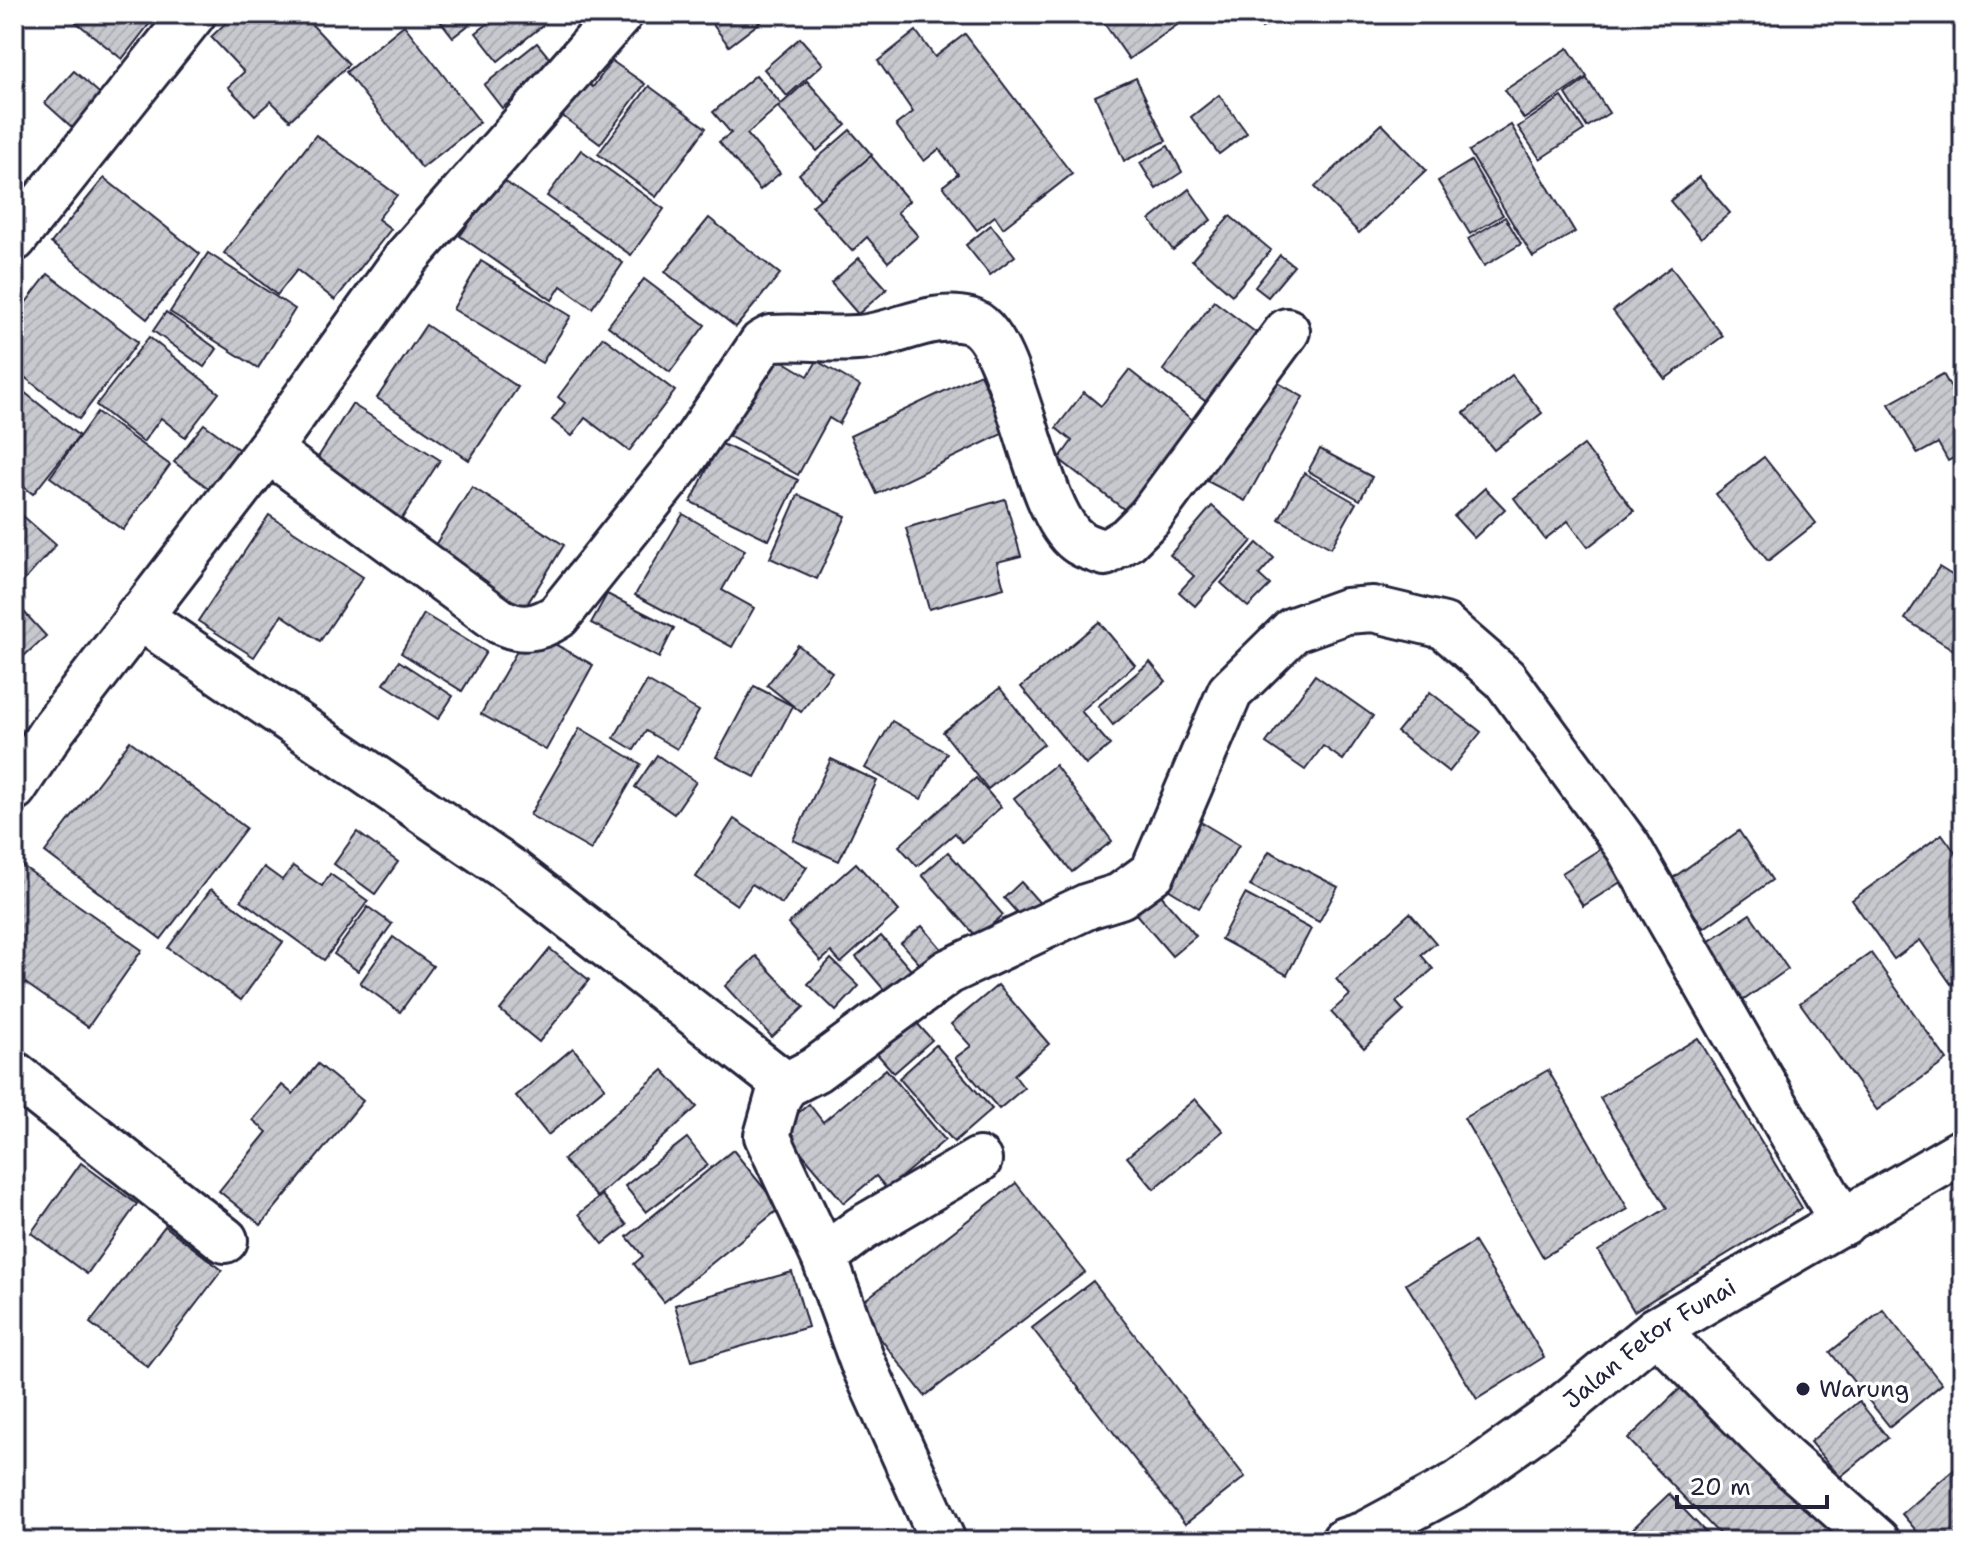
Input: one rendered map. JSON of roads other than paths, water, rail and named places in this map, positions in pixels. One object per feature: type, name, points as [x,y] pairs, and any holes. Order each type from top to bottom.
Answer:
[{"type":"street","points":[[14,239],[193,14]]},
{"type":"street","points":[[14,788],[138,616],[268,450],[407,257],[620,14]]},
{"type":"street","points":[[268,450],[500,621],[513,628],[530,629],[558,616],[682,461],[762,343],[771,338],[859,339],[949,319],[973,321],[991,338],[1031,439],[1051,506],[1077,541],[1105,553],[1128,539],[1149,518],[1287,331]]},
{"type":"street","points":[[943,1541],[862,1361],[824,1257],[767,1136],[778,1097],[786,1085],[815,1070],[948,972],[1088,906],[1120,896],[1153,872],[1230,692],[1293,630],[1346,611],[1373,609],[1444,626],[1505,679],[1628,847],[1843,1223]]},
{"type":"street","points":[[138,616],[514,873],[786,1085]]},
{"type":"street","points":[[14,1074],[225,1240]]},
{"type":"street","name":"Jalan Fetor Funai","points":[[1344,1541],[1365,1534],[1458,1484],[1546,1421],[1656,1330],[1963,1151]]},
{"type":"street","points":[[824,1257],[861,1229],[979,1160]]},
{"type":"street","points":[[1656,1330],[1783,1458],[1877,1541]]},
{"type":"place","name":"Warung","points":[[1803,1389]]}]
